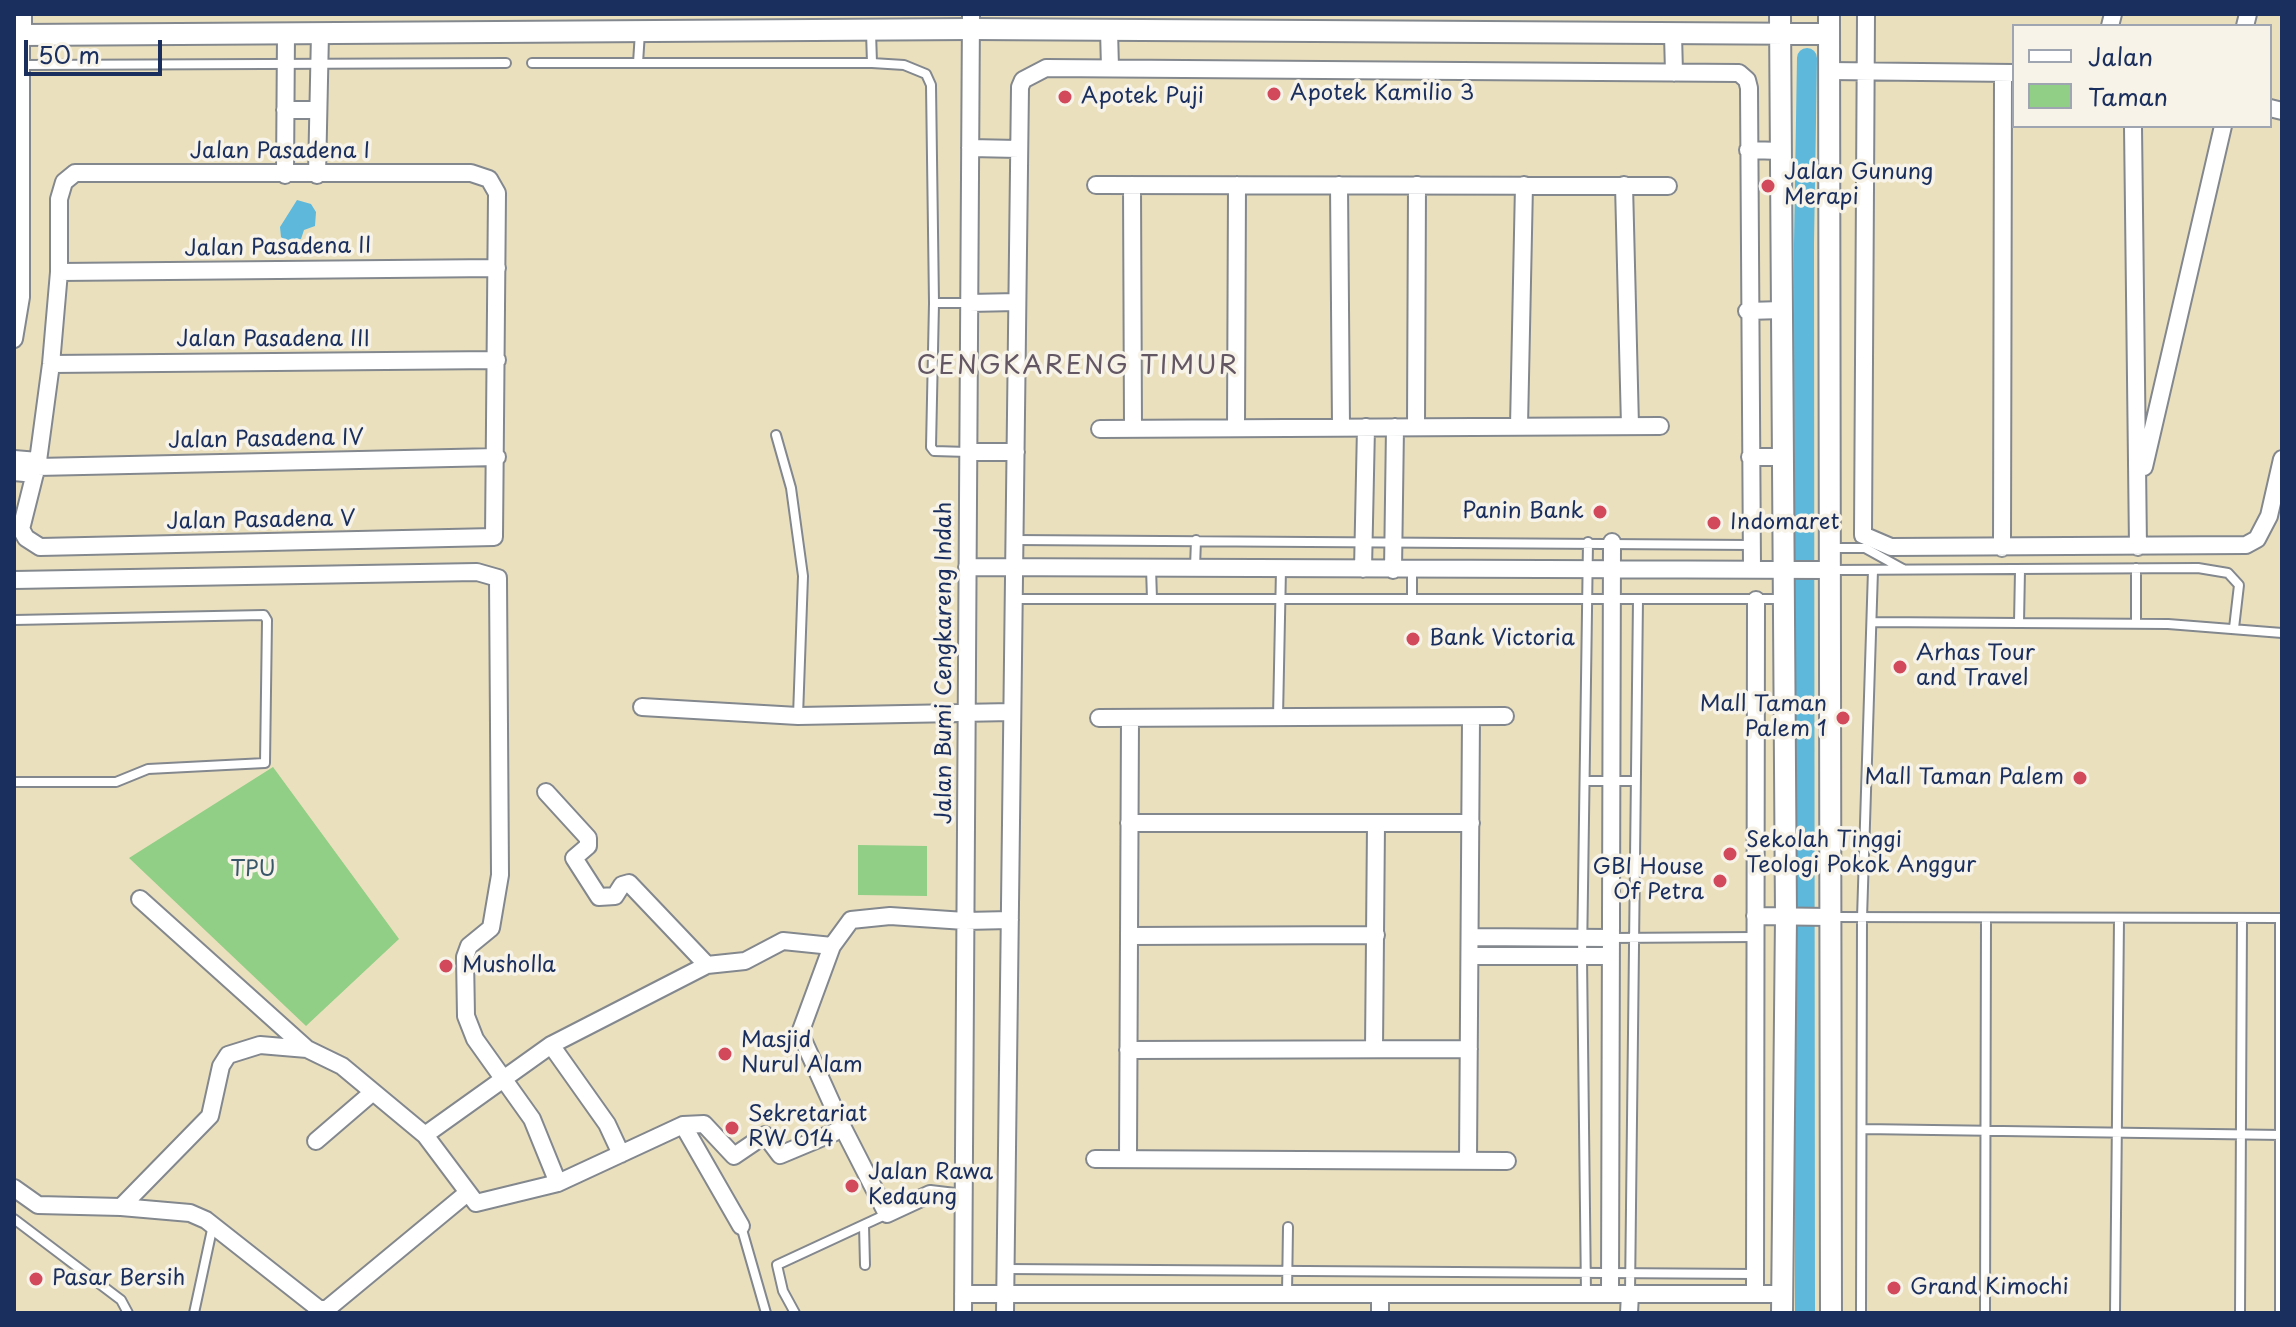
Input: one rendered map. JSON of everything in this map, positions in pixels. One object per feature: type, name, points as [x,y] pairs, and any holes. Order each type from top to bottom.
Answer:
[{"type":"street","points":[[1866,14],[1863,535],[1891,547],[2246,545],[2257,539],[2269,516],[2282,459]]},
{"type":"street","points":[[14,339],[21,297],[19,27],[286,33],[871,30],[971,21],[1109,30],[1673,34],[1781,24],[1829,24],[1830,548],[1824,570],[1824,916],[1831,1313]]},
{"type":"street","name":"Jalan Bumi Cengkareng Indah","points":[[963,1313],[971,21]]},
{"type":"street","points":[[963,1294],[1755,1293],[1782,1303],[1790,916],[1785,599],[1789,569],[1784,457],[1781,24]]},
{"type":"street","points":[[1109,30],[1110,68]]},
{"type":"street","points":[[285,175],[286,33]]},
{"type":"street","points":[[317,175],[320,33]]},
{"type":"street","points":[[1673,34],[1674,73]]},
{"type":"street","points":[[1005,1313],[1020,87],[1029,74],[1046,68],[1739,73],[1747,80],[1752,569]]},
{"type":"street","points":[[1829,71],[2008,73],[2002,548]]},
{"type":"street","points":[[285,110],[317,110]]},
{"type":"street","points":[[2133,128],[2138,547]]},
{"type":"street","points":[[2137,494],[2223,128]]},
{"type":"street","points":[[970,148],[1019,149]]},
{"type":"street","points":[[1748,150],[1781,151]]},
{"type":"street","name":"Jalan Pasadena I","points":[[59,272],[59,199],[69,176],[471,173],[489,179],[497,193],[497,268]]},
{"type":"street","points":[[1096,185],[1668,186]]},
{"type":"street","points":[[1132,185],[1133,429]]},
{"type":"street","points":[[1236,428],[1237,185]]},
{"type":"street","points":[[1339,185],[1341,427]]},
{"type":"street","points":[[1416,427],[1417,185]]},
{"type":"street","points":[[1519,426],[1524,185]]},
{"type":"street","points":[[1624,185],[1630,426]]},
{"type":"street","points":[[497,268],[497,457]]},
{"type":"street","name":"Jalan Pasadena II","points":[[59,272],[497,268]]},
{"type":"street","points":[[37,467],[59,272]]},
{"type":"street","points":[[969,303],[1017,302]]},
{"type":"street","points":[[1747,311],[1783,310]]},
{"type":"street","name":"Jalan Pasadena III","points":[[51,364],[497,360]]},
{"type":"street","points":[[1100,429],[1660,426]]},
{"type":"street","points":[[1363,569],[1366,427]]},
{"type":"street","points":[[1393,570],[1395,427]]},
{"type":"street","points":[[968,452],[1016,452]]},
{"type":"street","name":"Jalan Pasadena IV","points":[[37,467],[497,457]]},
{"type":"street","name":"Jalan Pasadena V","points":[[37,467],[21,529],[26,538],[40,547],[487,539],[494,537],[496,532],[497,457]]},
{"type":"street","points":[[1750,457],[1784,457]]},
{"type":"street","points":[[14,459],[37,467]]},
{"type":"street","points":[[14,472],[37,467]]},
{"type":"street","points":[[1610,1294],[1612,542]]},
{"type":"street","points":[[967,567],[1824,570]]},
{"type":"street","points":[[14,580],[477,572],[498,578],[500,875],[491,928],[469,946],[465,957],[466,1016],[475,1039],[532,1119],[558,1183]]},
{"type":"street","points":[[1755,1293],[1756,600]]},
{"type":"street","points":[[642,707],[798,716],[1012,712]]},
{"type":"street","points":[[1099,718],[1505,716]]},
{"type":"street","points":[[1468,1161],[1471,717]]},
{"type":"street","points":[[1128,1159],[1130,718]]},
{"type":"street","points":[[546,792],[588,838],[588,846],[574,858],[599,897],[615,896],[622,885],[629,883],[707,965]]},
{"type":"street","points":[[1129,823],[1471,823]]},
{"type":"street","points":[[1374,1049],[1376,824]]},
{"type":"street","points":[[140,899],[307,1049],[342,1066],[425,1135],[466,1194],[476,1203],[558,1183],[683,1125],[704,1124],[734,1156],[765,1135],[780,1155],[842,1126]]},
{"type":"street","points":[[963,1198],[930,1194],[887,1214],[842,1126],[800,1033],[832,946],[851,920],[890,916],[965,921],[1010,920]]},
{"type":"street","points":[[1755,916],[1824,916]]},
{"type":"street","points":[[1129,936],[1376,935]]},
{"type":"street","points":[[1471,937],[1610,938]]},
{"type":"street","points":[[425,1135],[502,1077],[551,1045],[707,965],[745,961],[783,941],[832,946]]},
{"type":"street","points":[[1470,956],[1610,956]]},
{"type":"street","points":[[121,1207],[210,1116],[216,1101],[221,1066],[228,1055],[260,1045],[307,1049]]},
{"type":"street","points":[[551,1045],[607,1124],[621,1154]]},
{"type":"street","points":[[1128,1050],[1469,1049]]},
{"type":"street","points":[[316,1141],[373,1092]]},
{"type":"street","points":[[1755,1121],[1784,1120]]},
{"type":"street","points":[[683,1125],[741,1226]]},
{"type":"street","points":[[1095,1159],[1507,1161]]},
{"type":"street","points":[[14,1188],[38,1205],[190,1213],[213,1225],[319,1309],[327,1309],[466,1194]]},
{"type":"street","points":[[1131,1294],[1131,1313]]},
{"type":"street","points":[[1380,1294],[1380,1313]]},
{"type":"street","points":[[1629,1313],[1630,1294]]},
{"type":"lane","points":[[871,30],[872,63]]},
{"type":"lane","points":[[638,63],[640,31]]},
{"type":"lane","points":[[20,65],[506,63]]},
{"type":"lane","points":[[532,63],[872,63],[919,70],[926,74],[931,85],[934,303],[931,447],[934,451],[968,452]]},
{"type":"lane","points":[[934,303],[969,303]]},
{"type":"lane","points":[[776,435],[791,488],[803,576],[798,716]]},
{"type":"lane","points":[[1014,540],[1752,545]]},
{"type":"lane","points":[[1195,568],[1196,540]]},
{"type":"lane","points":[[1586,1294],[1582,957],[1588,542]]},
{"type":"lane","points":[[1830,548],[1865,548],[1903,569]]},
{"type":"lane","points":[[1151,568],[1152,599]]},
{"type":"lane","points":[[2136,568],[2136,624]]},
{"type":"lane","points":[[1824,570],[2198,568],[2228,573],[2239,585],[2234,628]]},
{"type":"lane","points":[[1278,717],[1281,569]]},
{"type":"lane","points":[[1412,569],[1412,599]]},
{"type":"lane","points":[[1861,1313],[1862,918],[1873,570]]},
{"type":"lane","points":[[2019,623],[2020,570]]},
{"type":"lane","points":[[1014,599],[1785,599]]},
{"type":"lane","points":[[1630,1294],[1638,599]]},
{"type":"lane","points":[[14,620],[264,615],[267,620],[265,763],[148,769],[116,782],[14,782]]},
{"type":"lane","points":[[1872,622],[2136,624],[2282,633]]},
{"type":"lane","points":[[1585,781],[1635,781]]},
{"type":"lane","points":[[1824,916],[2281,918],[2280,1313]]},
{"type":"lane","points":[[1985,1313],[1986,919]]},
{"type":"lane","points":[[2115,1313],[2119,919]]},
{"type":"lane","points":[[2240,1313],[2242,919]]},
{"type":"lane","points":[[1610,938],[1755,937]]},
{"type":"lane","points":[[1863,1129],[2281,1135]]},
{"type":"lane","points":[[795,1313],[783,1291],[777,1265],[887,1214]]},
{"type":"lane","points":[[14,1219],[121,1300],[128,1313]]},
{"type":"lane","points":[[194,1313],[213,1225]]},
{"type":"lane","points":[[864,1225],[865,1265]]},
{"type":"lane","points":[[741,1226],[766,1313]]},
{"type":"lane","points":[[1287,1293],[1288,1227]]},
{"type":"lane","points":[[1006,1269],[1755,1274]]},
{"type":"lane","points":[[1166,1270],[1166,1294]]},
{"type":"lane","points":[[1429,1272],[1429,1293]]},
{"type":"green space","name":"TPU","points":[[273,767],[399,939],[306,1026],[129,858]]},
{"type":"green space","points":[[858,845],[927,846],[927,896],[858,895]]},
{"type":"water","points":[[297,200],[311,204],[316,212],[315,226],[304,230],[301,239],[285,240],[281,237],[280,227]]},
{"type":"waterway","points":[[1805,1313],[1804,244],[1807,58]]},
{"type":"place","name":"Apotek Kamilio 3","points":[[1274,94]]},
{"type":"place","name":"Apotek Puji","points":[[1065,97]]},
{"type":"place","name":"Jalan Gunung Merapi","points":[[1768,186]]},
{"type":"place","name":"Panin Bank","points":[[1600,512]]},
{"type":"place","name":"Indomaret","points":[[1714,523]]},
{"type":"place","name":"Bank Victoria","points":[[1413,639]]},
{"type":"place","name":"Arhas Tour and Travel","points":[[1900,667]]},
{"type":"place","name":"Mall Taman Palem 1","points":[[1843,718]]},
{"type":"place","name":"Mall Taman Palem","points":[[2080,778]]},
{"type":"place","name":"Sekolah Tinggi Teologi Pokok Anggur","points":[[1730,854]]},
{"type":"place","name":"GBI House Of Petra","points":[[1720,881]]},
{"type":"place","name":"Musholla","points":[[446,966]]},
{"type":"place","name":"Masjid Nurul Alam","points":[[725,1054]]},
{"type":"place","name":"Sekretariat RW 014","points":[[732,1128]]},
{"type":"place","name":"Jalan Rawa Kedaung","points":[[852,1186]]},
{"type":"place","name":"Pasar Bersih","points":[[36,1279]]},
{"type":"place","name":"Grand Kimochi","points":[[1894,1288]]},
{"type":"district","name":"CENGKARENG TIMUR","points":[[1078,367]]}]
